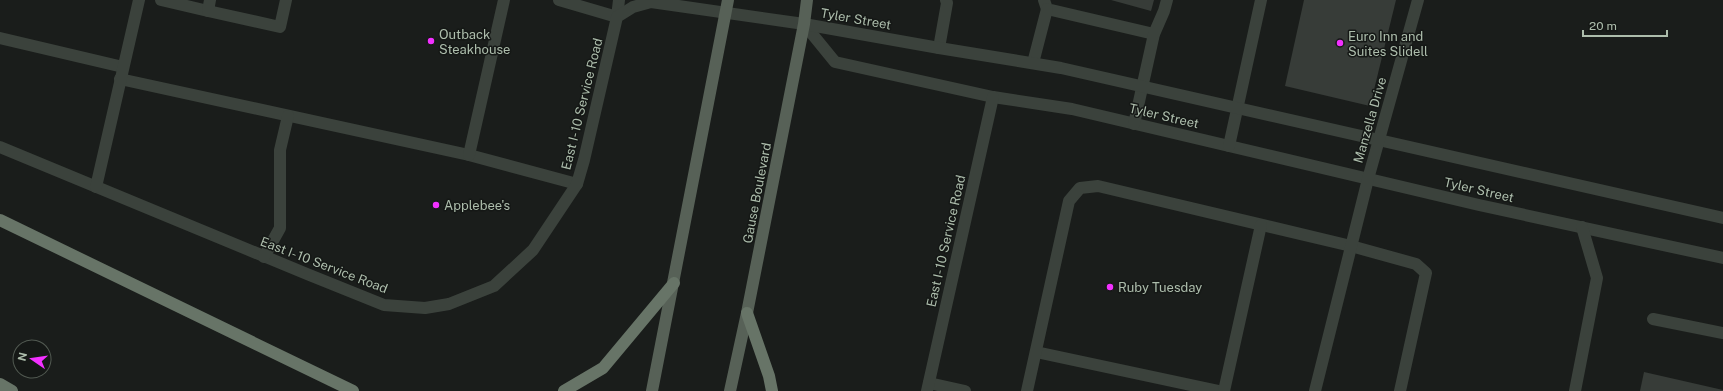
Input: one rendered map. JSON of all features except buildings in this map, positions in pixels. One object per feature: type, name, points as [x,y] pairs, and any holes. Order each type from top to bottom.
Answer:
[{"type":"highway","points":[[0,220],[353,391]]},
{"type":"highway","points":[[564,391],[603,368],[674,282]]},
{"type":"highway","points":[[748,313],[769,376],[772,391]]},
{"type":"highway","points":[[0,384],[12,391]]},
{"type":"main road","points":[[652,391],[728,0]]},
{"type":"main road","name":"Gause Boulevard","points":[[730,391],[748,313],[804,24],[807,0]]},
{"type":"street","points":[[96,187],[139,0]]},
{"type":"street","points":[[161,0],[209,6],[280,27],[286,0]]},
{"type":"street","points":[[469,155],[504,0]]},
{"type":"street","points":[[559,0],[617,17],[633,7],[651,2],[804,24]]},
{"type":"street","name":"East I- 10 Service Road","points":[[0,147],[264,257],[384,305],[425,308],[449,304],[494,286],[533,250],[577,184],[584,160],[617,17],[619,0]]},
{"type":"street","points":[[939,48],[947,3],[946,0]]},
{"type":"street","points":[[1134,124],[1154,34],[1167,0]]},
{"type":"street","points":[[1229,146],[1261,0]]},
{"type":"street","name":"Manzella Drive","points":[[1315,391],[1368,179],[1418,0]]},
{"type":"street","points":[[1034,63],[1045,5],[1154,34]]},
{"type":"street","name":"Tyler Street","points":[[804,24],[1061,68],[1723,218]]},
{"type":"street","name":"Tyler Street","points":[[804,24],[835,62],[993,97],[1072,109],[1368,179],[1723,258]]},
{"type":"street","points":[[0,38],[123,67]]},
{"type":"street","points":[[120,80],[469,155],[577,184]]},
{"type":"street","name":"East I- 10 Service Road","points":[[928,387],[993,97]]},
{"type":"street","points":[[264,257],[280,228],[280,150],[288,116]]},
{"type":"street","points":[[1027,391],[1069,201],[1080,188],[1098,186],[1351,246],[1416,264],[1426,273],[1400,391]]},
{"type":"street","points":[[1224,391],[1262,225]]},
{"type":"street","points":[[1574,391],[1597,278],[1582,227]]},
{"type":"street","points":[[1653,319],[1723,333]]},
{"type":"street","points":[[1036,352],[1219,391]]},
{"type":"street","points":[[928,387],[965,391]]},
{"type":"place","name":"Outback Steakhouse","points":[[431,41]]},
{"type":"place","name":"Euro Inn and Suites Slidell","points":[[1340,43]]},
{"type":"place","name":"Applebee's","points":[[436,205]]},
{"type":"place","name":"Ruby Tuesday","points":[[1110,287]]}]
